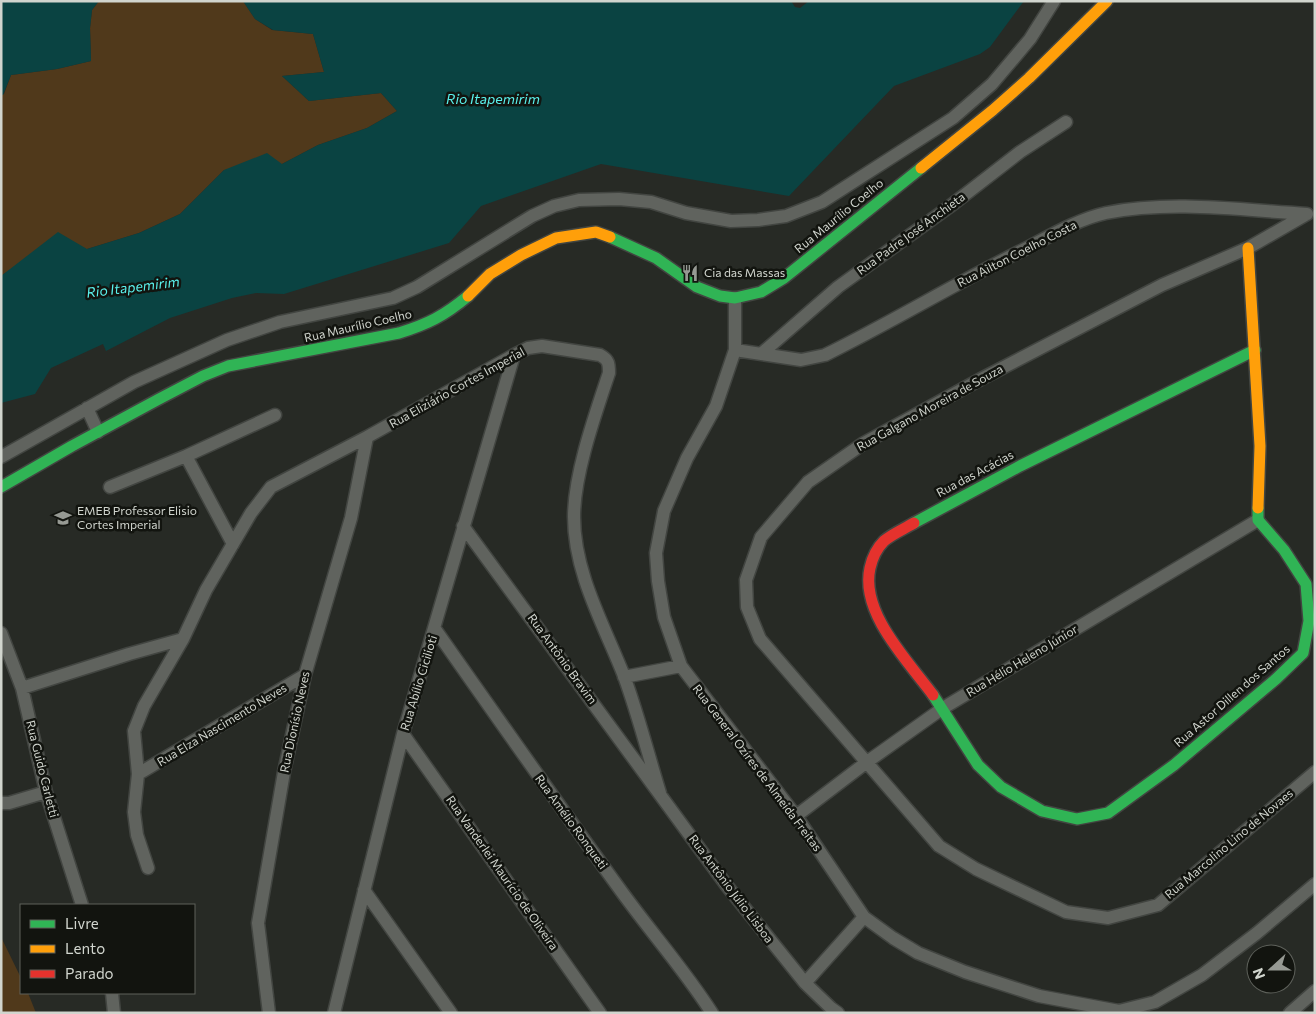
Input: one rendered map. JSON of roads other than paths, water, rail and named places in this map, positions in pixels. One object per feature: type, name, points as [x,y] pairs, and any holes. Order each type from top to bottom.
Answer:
[{"type":"street","points":[[1,458],[134,382],[227,340],[280,322],[393,298],[417,287],[532,216],[554,206],[579,200],[619,199],[651,202],[686,213],[731,221],[758,220],[786,216],[803,211],[822,202],[953,118],[992,84],[1030,39],[1054,1]]},
{"type":"street","points":[[1087,19],[1097,1]]},
{"type":"street","points":[[1087,19],[1107,1]]},
{"type":"street","name":"Rua Maurílio Coelho","points":[[1,487],[203,376],[228,366],[389,335],[425,324],[449,312],[490,274],[521,255],[556,238],[596,232],[614,238],[656,258],[697,287],[720,296],[735,298],[761,292],[784,278],[1011,94],[1030,78],[1087,19]]},
{"type":"street","name":"Rua Padre José Anchieta","points":[[761,354],[838,287],[949,207],[1020,152],[1066,122]]},
{"type":"street","name":"Rua Ailton Coelho Costa","points":[[735,350],[801,360],[825,355],[1065,228],[1104,214],[1141,208],[1176,206],[1311,214]]},
{"type":"street","name":"Rua Galgano Moreira de Souza","points":[[867,762],[760,639],[747,607],[746,580],[761,537],[808,482],[864,443],[981,379],[1162,286],[1248,248],[1311,214]]},
{"type":"street","points":[[1248,248],[1260,446],[1258,520]]},
{"type":"street","name":"Rua General Ozíres de Almeida Freitas","points":[[735,298],[735,350],[716,406],[687,458],[664,511],[656,553],[664,617],[681,666],[796,816],[864,917],[918,953],[965,972],[1039,996],[1119,1012],[1155,1002],[1202,975],[1257,933],[1315,884]]},
{"type":"street","name":"Rua Eliziário Cortes Imperial","points":[[148,868],[137,834],[134,812],[138,774],[134,731],[144,706],[183,639],[206,590],[251,513],[271,487],[367,437],[528,348],[542,346],[600,355],[606,358],[609,364],[609,374],[579,473],[574,517],[578,557],[601,624],[624,677],[660,793]]},
{"type":"street","name":"Rua das Acácias","points":[[943,708],[881,625],[873,607],[868,588],[869,573],[872,559],[883,542],[919,520],[1020,466],[1255,350]]},
{"type":"street","name":"Rua Abílio Cicilioti","points":[[334,1013],[403,734],[514,355]]},
{"type":"street","points":[[88,408],[98,432]]},
{"type":"street","points":[[110,487],[186,456],[275,415]]},
{"type":"street","name":"Rua Dionísio Neves","points":[[269,1013],[258,923],[288,748],[305,675],[351,518],[367,437]]},
{"type":"street","points":[[186,456],[233,544]]},
{"type":"street","name":"Rua Hélio Heleno Júnior","points":[[796,816],[943,708],[1258,520]]},
{"type":"street","name":"Rua Astor Dillen dos Santos","points":[[943,708],[978,765],[1002,787],[1042,811],[1077,819],[1108,813],[1174,765],[1276,679],[1302,653],[1309,621],[1306,584],[1284,550],[1258,520]]},
{"type":"street","name":"Rua Antônio Bravim","points":[[463,526],[660,793]]},
{"type":"street","name":"Rua Amélio Ronqueti","points":[[435,629],[580,835],[712,1013]]},
{"type":"street","name":"Rua Guido Carletti","points":[[1,633],[22,688],[46,792],[82,904]]},
{"type":"street","points":[[22,688],[183,639]]},
{"type":"street","points":[[624,677],[681,666]]},
{"type":"street","name":"Rua Elza Nascimento Neves","points":[[138,774],[305,675]]},
{"type":"street","name":"Rua Vanderlei Maurício de Oliveira","points":[[403,734],[600,1013]]},
{"type":"street","name":"Rua Marcolino Lino de Novaes","points":[[867,762],[939,846],[984,874],[1066,912],[1108,918],[1158,905],[1315,772]]},
{"type":"street","points":[[1,803],[9,803],[46,792]]},
{"type":"street","name":"Rua Antônio Júlio Lisboa","points":[[660,793],[727,886],[805,983],[838,1013]]},
{"type":"street","points":[[364,890],[451,1013]]},
{"type":"street","points":[[805,983],[864,917]]},
{"type":"street","points":[[1290,1013],[1315,991]]},
{"type":"street","points":[[112,994],[114,1013]]},
{"type":"water","points":[[1,1],[99,1],[92,10],[90,28],[91,61],[57,69],[11,75],[3,95],[1,95]]},
{"type":"water","name":"Rio Itapemirim","points":[[243,1],[791,1],[795,7],[800,8],[809,1],[1024,1],[990,47],[980,54],[894,86],[789,196],[601,164],[481,206],[449,243],[284,294],[256,293],[232,298],[170,318],[106,351],[103,344],[51,368],[35,394],[1,403],[1,276],[58,232],[87,249],[139,233],[180,214],[224,170],[267,153],[282,164],[318,145],[367,128],[397,111],[381,93],[309,101],[282,76],[324,72],[313,34],[273,30],[255,19]]},
{"type":"place","name":"Cia das Massas","points":[[690,273]]},
{"type":"place","name":"EMEB Professor Elisio Cortes Imperial","points":[[63,518]]}]
